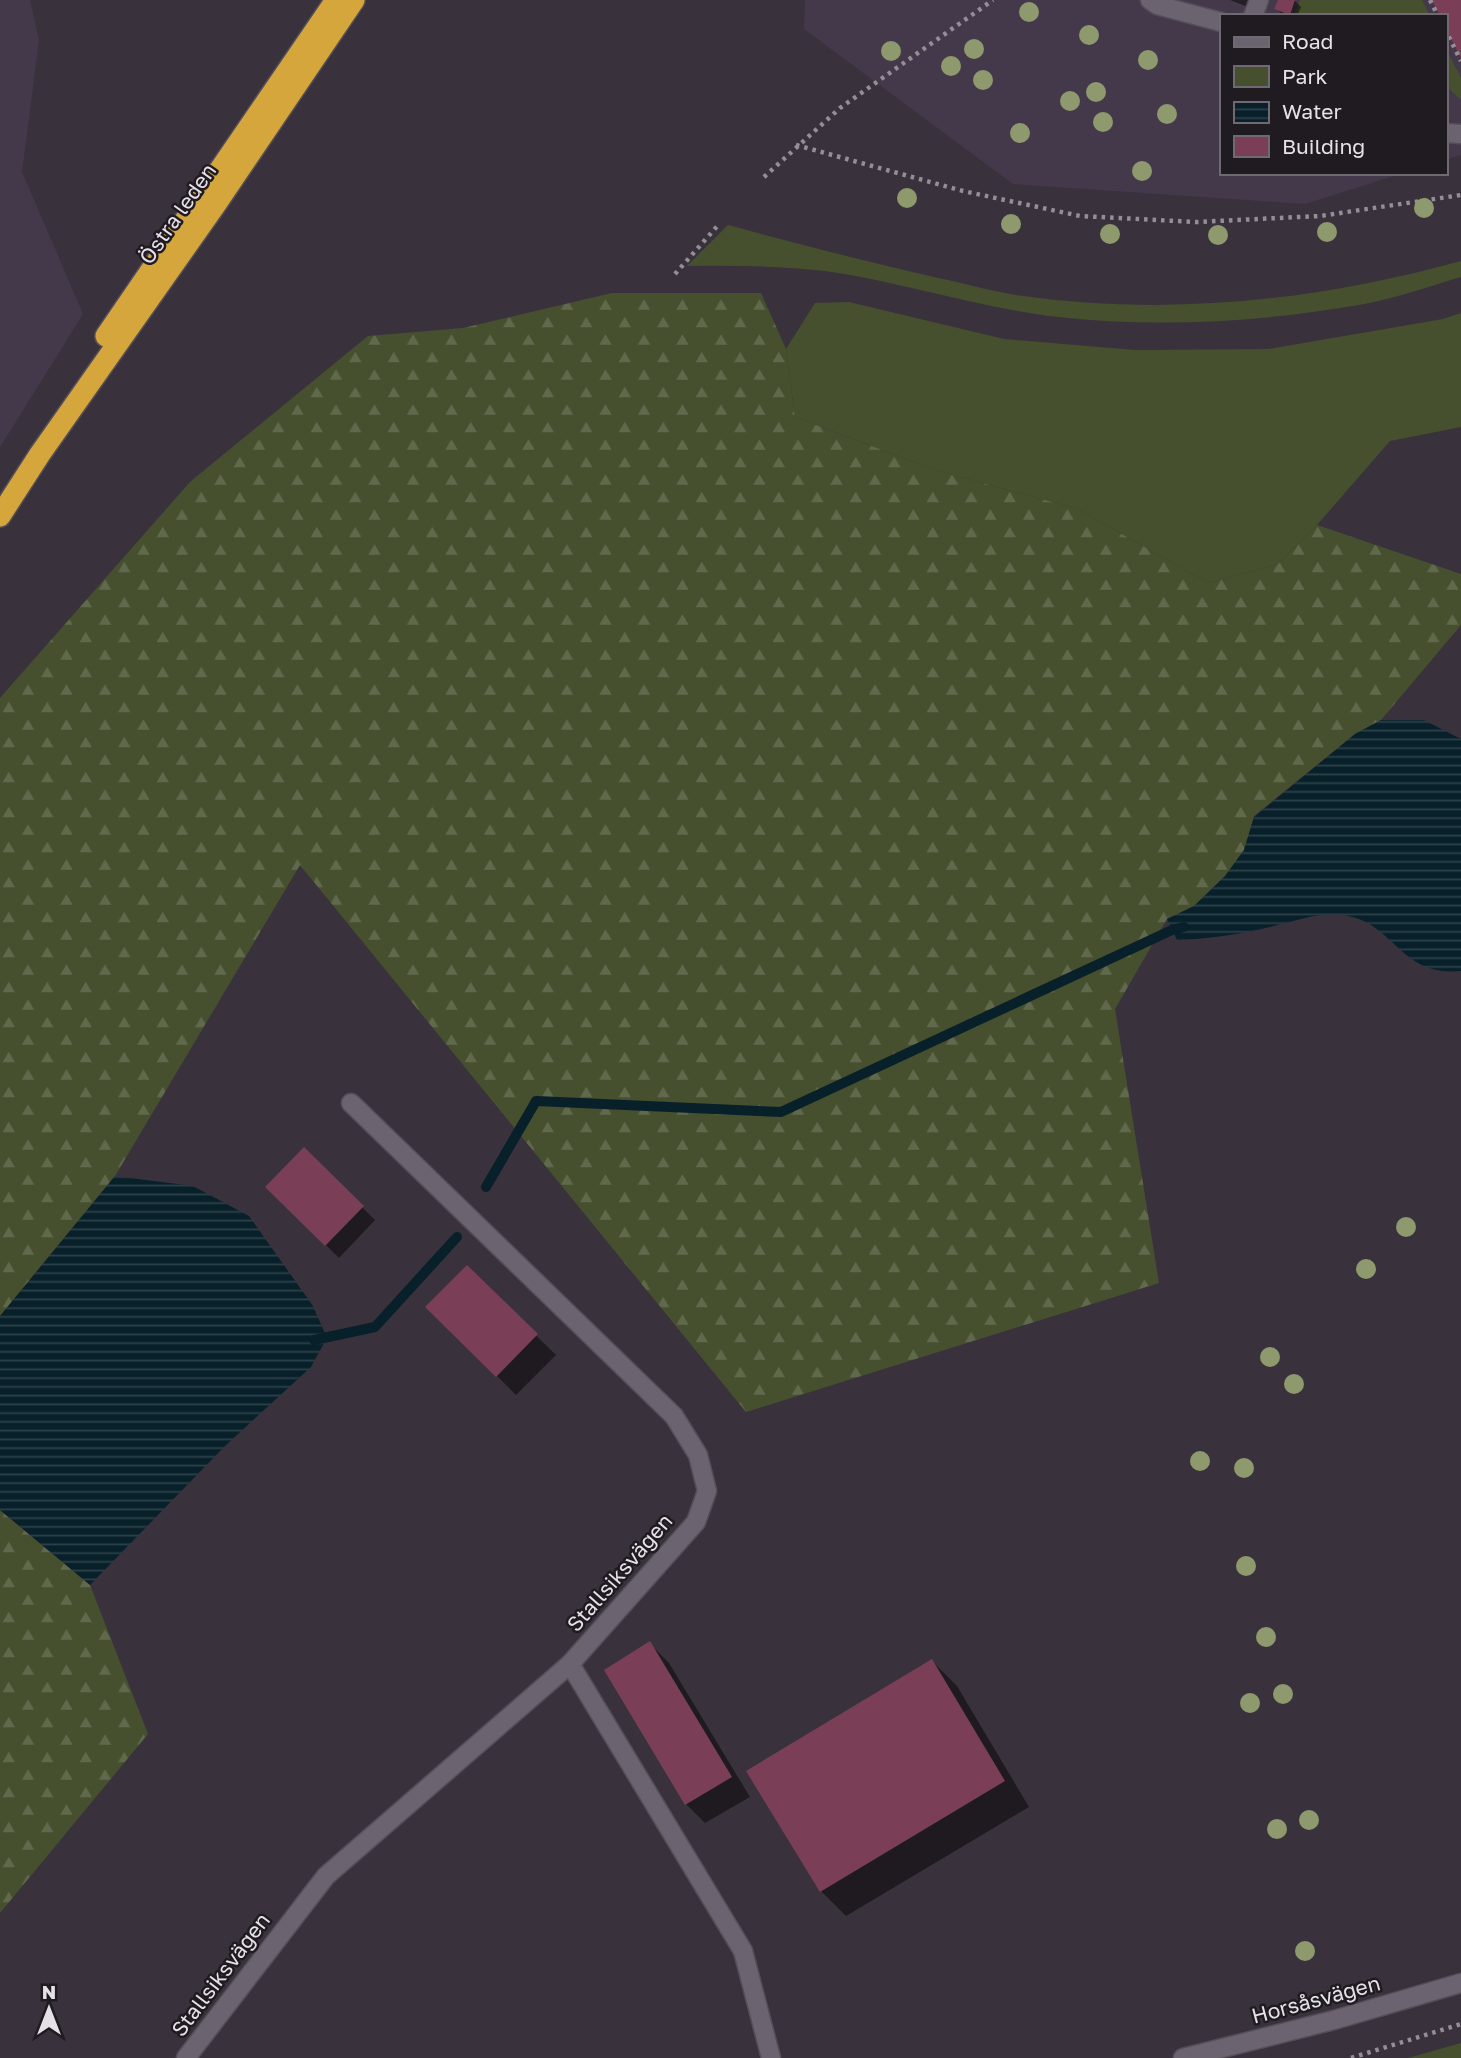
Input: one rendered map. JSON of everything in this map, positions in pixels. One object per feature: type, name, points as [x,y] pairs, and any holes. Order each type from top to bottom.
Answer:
[{"type":"highway","name":"Östra leden","points":[[40,454],[98,347],[336,0]]},
{"type":"highway","name":"Östra leden","points":[[0,516],[354,0]]},
{"type":"street","points":[[1150,0],[1157,5],[1220,22]]},
{"type":"street","name":"Stallsiksvägen","points":[[186,2058],[326,1876],[570,1664],[696,1522],[707,1491],[698,1455],[674,1416],[351,1103]]},
{"type":"street","points":[[570,1664],[743,1951],[771,2058]]},
{"type":"street","name":"Horsåsvägen","points":[[1183,2058],[1334,2020],[1461,1983]]},
{"type":"path","points":[[764,177],[796,145],[840,108],[993,0]]},
{"type":"path","points":[[1447,33],[1461,61]]},
{"type":"path","points":[[796,145],[963,191],[1080,216],[1196,222],[1320,216],[1461,195]]},
{"type":"path","points":[[675,274],[720,223]]},
{"type":"path","points":[[1351,2058],[1461,2024]]},
{"type":"shaded area","points":[[0,0],[30,0],[39,40],[22,172],[83,314],[0,447]]},
{"type":"shaded area","points":[[805,0],[1461,0],[1461,155],[1447,159],[1447,14],[1220,14],[1220,175],[1397,175],[1305,204],[1013,184],[804,29]]},
{"type":"green space","points":[[1300,0],[1422,0],[1429,14],[1295,14]]},
{"type":"green space","points":[[1447,51],[1461,78],[1461,100],[1447,87]]},
{"type":"green space","points":[[728,225],[996,291],[1072,301],[1129,305],[1240,301],[1351,286],[1461,261],[1461,277],[1372,302],[1284,316],[1171,323],[1096,320],[999,308],[825,271],[756,266],[687,266]]},
{"type":"green space","points":[[612,293],[761,293],[786,349],[795,417],[935,470],[1078,509],[1208,583],[1278,564],[1317,525],[1461,574],[1461,625],[1381,720],[1355,734],[1254,816],[1244,850],[1225,876],[1194,906],[1167,919],[1115,1009],[1159,1283],[746,1412],[300,865],[115,1176],[0,1316],[0,698],[190,482],[368,336],[463,328]]},
{"type":"green space","points":[[849,302],[1004,339],[1135,350],[1268,349],[1443,319],[1461,313],[1461,427],[1390,441],[1317,525],[1278,564],[1208,583],[1078,509],[935,470],[795,417],[786,349],[815,303]]},
{"type":"green space","points":[[0,1510],[90,1585],[148,1734],[0,1913]]},
{"type":"green space","points":[[1461,2043],[1461,2058],[1408,2058]]},
{"type":"water","points":[[1381,720],[1424,720],[1461,739],[1461,971],[1441,971],[1425,966],[1411,959],[1377,929],[1348,916],[1311,917],[1226,936],[1177,940],[1167,919],[1194,906],[1225,876],[1244,850],[1254,817],[1355,734]]},
{"type":"water","points":[[115,1176],[193,1186],[249,1216],[313,1306],[327,1338],[311,1367],[225,1446],[90,1585],[0,1510],[0,1316]]},
{"type":"building","points":[[1278,0],[1295,0],[1290,14],[1274,9]]},
{"type":"building","points":[[1432,0],[1461,0],[1461,58],[1447,31],[1447,14],[1439,14]]},
{"type":"building","points":[[304,1147],[364,1206],[325,1246],[265,1187]]},
{"type":"building","points":[[467,1265],[538,1334],[496,1377],[425,1307]]},
{"type":"building","points":[[650,1641],[732,1777],[685,1805],[604,1670]]},
{"type":"building","points":[[932,1659],[1005,1781],[820,1892],[746,1771]]},
{"type":"waterway","points":[[486,1187],[536,1101],[781,1112],[1172,930],[1184,927]]},
{"type":"waterway","points":[[314,1340],[375,1327],[457,1237]]}]
